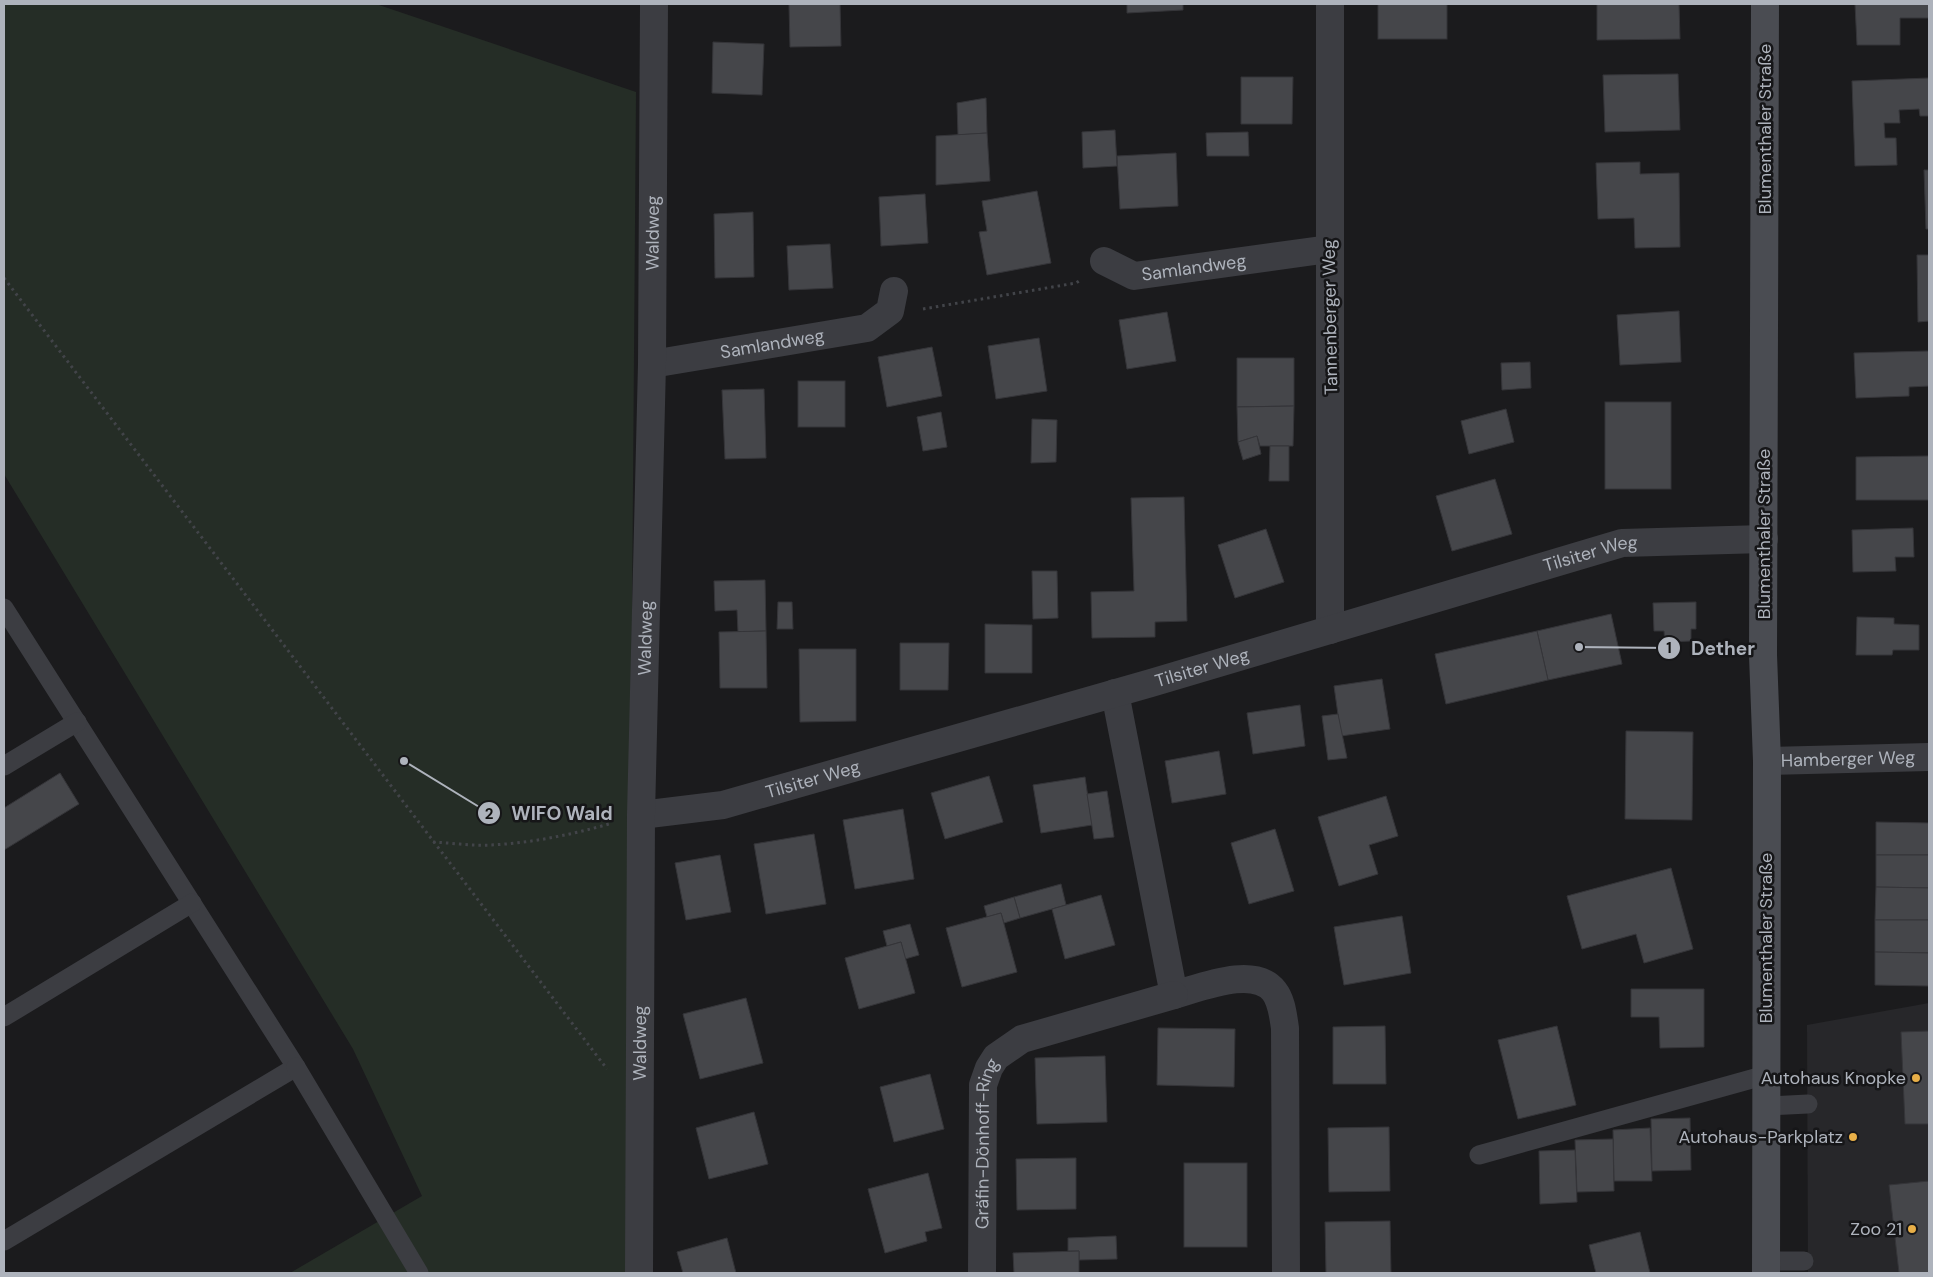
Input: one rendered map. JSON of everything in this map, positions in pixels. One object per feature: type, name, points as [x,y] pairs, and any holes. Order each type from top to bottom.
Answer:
[{"type":"main road","name":"Blumenthaler Straße","points":[[1765,4],[1763,655],[1766,761],[1766,1267]]},
{"type":"street","name":"Waldweg","points":[[639,1273],[641,815],[652,364],[654,4]]},
{"type":"street","name":"Tannenberger Weg","points":[[1330,4],[1329,249],[1332,391],[1330,630]]},
{"type":"street","name":"Samlandweg","points":[[1104,261],[1134,276],[1329,249]]},
{"type":"street","name":"Samlandweg","points":[[652,364],[866,328],[892,301]]},
{"type":"street","name":"Tilsiter Weg","points":[[641,815],[723,805],[1115,693],[1622,544],[1764,539]]},
{"type":"street","points":[[1115,693],[1174,995]]},
{"type":"street","name":"Hamberger Weg","points":[[1766,761],[1929,757]]},
{"type":"street","name":"Gräfin-Dönhoff-Ring","points":[[982,1273],[983,1084],[992,1062],[1005,1049],[1022,1039],[1174,995],[1243,978],[1262,982],[1270,987],[1278,997],[1286,1028],[1286,1273]]},
{"type":"lane","points":[[4,608],[296,1067],[419,1273]]},
{"type":"lane","points":[[4,766],[76,722]]},
{"type":"lane","points":[[4,1017],[192,903]]},
{"type":"lane","points":[[4,1241],[296,1067]]},
{"type":"lane","points":[[1479,1155],[1766,1076]]},
{"type":"lane","points":[[1766,1106],[1808,1104]]},
{"type":"lane","points":[[1766,1267],[1804,1261]]},
{"type":"path","points":[[892,301],[926,309],[1076,284],[1104,261]]},
{"type":"path","points":[[4,278],[432,842],[610,1073]]},
{"type":"path","points":[[432,842],[489,845],[529,842],[577,834],[641,815]]},
{"type":"shaded area","points":[[4,4],[376,4],[636,92],[627,1273],[290,1273],[422,1196],[353,1049],[4,474]]},
{"type":"shaded area","points":[[1929,1003],[1929,1273],[1808,1273],[1807,1025]]},
{"type":"building","points":[[789,4],[840,4],[841,46],[790,47]]},
{"type":"building","points":[[1127,4],[1183,4],[1183,10],[1127,13]]},
{"type":"building","points":[[1378,4],[1447,4],[1447,39],[1378,39]]},
{"type":"building","points":[[1597,4],[1679,4],[1680,39],[1597,40]]},
{"type":"building","points":[[1855,4],[1929,4],[1929,18],[1900,18],[1900,45],[1857,45]]},
{"type":"building","points":[[713,42],[764,44],[762,95],[712,93]]},
{"type":"building","points":[[1678,74],[1680,130],[1605,132],[1603,75]]},
{"type":"building","points":[[1241,77],[1293,77],[1292,124],[1241,124]]},
{"type":"building","points":[[1929,78],[1929,116],[1920,116],[1919,109],[1899,110],[1900,123],[1884,123],[1885,138],[1896,138],[1897,165],[1855,166],[1852,81]]},
{"type":"building","points":[[986,98],[987,133],[958,135],[957,103]]},
{"type":"building","points":[[1115,130],[1117,166],[1083,168],[1082,132]]},
{"type":"building","points":[[1248,132],[1249,156],[1207,156],[1206,133]]},
{"type":"building","points":[[987,133],[990,181],[936,185],[936,136]]},
{"type":"building","points":[[1176,153],[1178,206],[1120,209],[1117,156]]},
{"type":"building","points":[[1640,162],[1640,174],[1679,173],[1680,247],[1635,248],[1634,218],[1598,219],[1596,163]]},
{"type":"building","points":[[1924,170],[1929,170],[1929,229],[1926,229]]},
{"type":"building","points":[[1037,191],[1051,263],[987,275],[979,232],[987,231],[982,201]]},
{"type":"building","points":[[925,194],[928,243],[881,246],[879,197]]},
{"type":"building","points":[[753,212],[754,277],[715,278],[714,214]]},
{"type":"building","points":[[830,244],[833,288],[789,290],[787,246]]},
{"type":"building","points":[[1917,255],[1929,255],[1929,321],[1918,322]]},
{"type":"building","points":[[1679,311],[1681,362],[1620,365],[1617,315]]},
{"type":"building","points":[[1167,312],[1176,361],[1127,369],[1119,320]]},
{"type":"building","points":[[1039,338],[1047,391],[996,399],[988,346]]},
{"type":"building","points":[[932,347],[942,396],[887,407],[878,357]]},
{"type":"building","points":[[1929,351],[1929,386],[1909,387],[1909,396],[1856,398],[1854,353]]},
{"type":"building","points":[[1237,358],[1294,358],[1294,406],[1237,407]]},
{"type":"building","points":[[1530,362],[1531,388],[1502,390],[1501,363]]},
{"type":"building","points":[[798,381],[845,381],[845,427],[798,427]]},
{"type":"building","points":[[764,389],[766,458],[725,459],[722,390]]},
{"type":"building","points":[[1605,402],[1671,402],[1671,489],[1605,489]]},
{"type":"building","points":[[1294,406],[1293,446],[1260,446],[1257,436],[1238,442],[1237,407]]},
{"type":"building","points":[[1506,409],[1514,442],[1469,454],[1461,421]]},
{"type":"building","points":[[941,412],[947,447],[923,451],[917,417]]},
{"type":"building","points":[[1032,419],[1057,420],[1056,462],[1031,463]]},
{"type":"building","points":[[1257,436],[1261,454],[1243,460],[1238,442]]},
{"type":"building","points":[[1270,446],[1289,446],[1289,481],[1269,481]]},
{"type":"building","points":[[1929,456],[1929,500],[1856,500],[1856,457]]},
{"type":"building","points":[[1495,479],[1512,534],[1452,551],[1436,496]]},
{"type":"building","points":[[1184,497],[1187,621],[1155,622],[1155,637],[1092,638],[1091,592],[1134,591],[1131,498]]},
{"type":"building","points":[[1913,528],[1914,557],[1895,557],[1896,571],[1853,572],[1852,530]]},
{"type":"building","points":[[1266,529],[1284,582],[1235,598],[1218,545]]},
{"type":"building","points":[[1032,571],[1057,571],[1058,618],[1033,619]]},
{"type":"building","points":[[765,580],[766,631],[738,632],[737,610],[715,611],[714,581]]},
{"type":"building","points":[[778,602],[792,602],[793,629],[777,629]]},
{"type":"building","points":[[1696,602],[1696,629],[1691,629],[1691,641],[1665,642],[1664,631],[1654,631],[1653,603]]},
{"type":"building","points":[[1611,614],[1622,664],[1548,680],[1537,631]]},
{"type":"building","points":[[1857,617],[1894,618],[1894,624],[1919,625],[1919,650],[1893,650],[1892,655],[1856,655]]},
{"type":"building","points":[[985,624],[1032,625],[1032,673],[985,673]]},
{"type":"building","points":[[766,631],[767,688],[720,688],[719,632]]},
{"type":"building","points":[[1537,631],[1548,680],[1446,704],[1435,654]]},
{"type":"building","points":[[900,643],[949,643],[948,690],[900,690]]},
{"type":"building","points":[[799,649],[856,649],[856,721],[800,722]]},
{"type":"building","points":[[1382,679],[1390,729],[1341,736],[1334,686]]},
{"type":"building","points":[[1300,705],[1305,746],[1253,754],[1247,713]]},
{"type":"building","points":[[1338,714],[1347,758],[1328,760],[1322,716]]},
{"type":"building","points":[[1626,731],[1693,732],[1692,820],[1625,819]]},
{"type":"building","points":[[1219,751],[1226,794],[1172,803],[1165,761]]},
{"type":"building","points":[[60,773],[79,804],[4,850],[4,808]]},
{"type":"building","points":[[989,776],[1003,822],[945,839],[931,793]]},
{"type":"building","points":[[1085,777],[1092,825],[1041,833],[1033,785]]},
{"type":"building","points":[[1107,791],[1114,837],[1094,839],[1087,794]]},
{"type":"building","points":[[1386,796],[1398,836],[1369,845],[1378,874],[1339,886],[1318,817]]},
{"type":"building","points":[[903,809],[914,879],[855,889],[843,820]]},
{"type":"building","points":[[1876,822],[1929,823],[1929,855],[1876,855]]},
{"type":"building","points":[[1275,829],[1294,891],[1249,904],[1231,843]]},
{"type":"building","points":[[814,834],[826,904],[766,914],[754,844]]},
{"type":"building","points":[[720,855],[731,912],[686,920],[675,863]]},
{"type":"building","points":[[1876,855],[1929,855],[1929,888],[1876,887]]},
{"type":"building","points":[[1671,868],[1693,949],[1644,963],[1636,934],[1582,949],[1567,896]]},
{"type":"building","points":[[1061,884],[1066,905],[1020,918],[1014,897]]},
{"type":"building","points":[[1876,887],[1929,888],[1929,920],[1875,920]]},
{"type":"building","points":[[1101,895],[1115,945],[1065,959],[1052,909]]},
{"type":"building","points":[[1014,897],[1020,918],[1004,923],[1001,913],[987,917],[984,906]]},
{"type":"building","points":[[1001,913],[1017,972],[962,987],[946,928]]},
{"type":"building","points":[[1402,916],[1411,973],[1344,985],[1334,927]]},
{"type":"building","points":[[1875,920],[1929,920],[1929,953],[1875,952]]},
{"type":"building","points":[[910,924],[919,955],[905,959],[901,942],[887,946],[883,931]]},
{"type":"building","points":[[901,942],[915,993],[859,1009],[845,958]]},
{"type":"building","points":[[1875,952],[1929,953],[1929,986],[1875,985]]},
{"type":"building","points":[[1631,989],[1704,989],[1704,1047],[1660,1048],[1659,1017],[1631,1017]]},
{"type":"building","points":[[746,998],[763,1063],[700,1079],[683,1014]]},
{"type":"building","points":[[1385,1026],[1386,1084],[1333,1084],[1333,1027]]},
{"type":"building","points":[[1557,1026],[1576,1105],[1518,1119],[1498,1040]]},
{"type":"building","points":[[1158,1028],[1235,1029],[1234,1087],[1157,1085]]},
{"type":"building","name":"Autohaus Knopke","points":[[1929,1031],[1929,1124],[1905,1124],[1901,1032]]},
{"type":"building","points":[[1105,1056],[1107,1122],[1037,1124],[1035,1058]]},
{"type":"building","points":[[930,1074],[944,1129],[894,1142],[880,1087]]},
{"type":"building","points":[[754,1112],[768,1164],[709,1179],[696,1128]]},
{"type":"building","points":[[1690,1118],[1691,1170],[1652,1171],[1651,1119]]},
{"type":"building","points":[[1389,1127],[1390,1191],[1329,1192],[1328,1128]]},
{"type":"building","points":[[1650,1128],[1652,1181],[1614,1181],[1613,1130]]},
{"type":"building","points":[[1613,1139],[1614,1191],[1577,1192],[1575,1140]]},
{"type":"building","points":[[1575,1150],[1577,1202],[1540,1204],[1539,1151]]},
{"type":"building","points":[[1076,1158],[1076,1209],[1017,1210],[1016,1159]]},
{"type":"building","points":[[1184,1163],[1247,1163],[1247,1247],[1184,1247]]},
{"type":"building","points":[[928,1173],[942,1228],[925,1232],[927,1241],[885,1253],[868,1189]]},
{"type":"building","name":"Zoo 21","points":[[1929,1181],[1929,1273],[1899,1273],[1889,1185]]},
{"type":"building","points":[[1390,1221],[1391,1273],[1326,1273],[1325,1222]]},
{"type":"building","points":[[1640,1232],[1650,1273],[1596,1273],[1589,1245]]},
{"type":"building","points":[[1116,1236],[1117,1259],[1079,1260],[1079,1251],[1068,1251],[1068,1238]]},
{"type":"building","points":[[727,1238],[736,1273],[683,1273],[677,1252]]},
{"type":"building","points":[[1079,1251],[1079,1273],[1014,1273],[1013,1253]]},
{"type":"place","name":"Dether","points":[[1579,647]]},
{"type":"place","name":"WIFO Wald","points":[[404,761]]},
{"type":"place","name":"Autohaus Knopke","points":[[1916,1078]]},
{"type":"place","name":"Autohaus-Parkplatz","points":[[1853,1137]]},
{"type":"place","name":"Zoo 21","points":[[1912,1229]]}]
